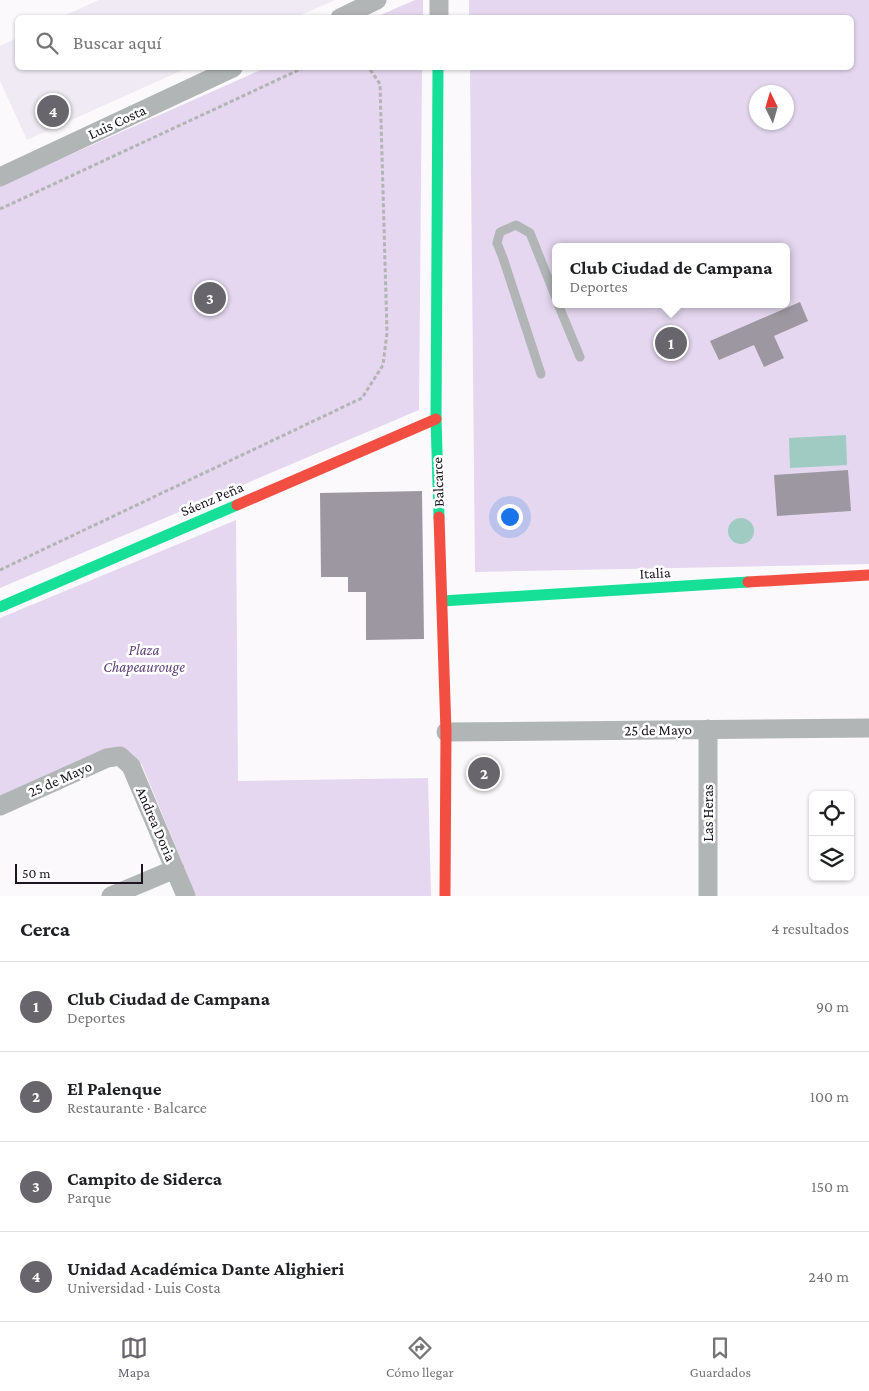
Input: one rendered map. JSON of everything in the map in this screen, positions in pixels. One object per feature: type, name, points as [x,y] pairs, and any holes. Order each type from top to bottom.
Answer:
[{"type":"street","points":[[346,15],[377,0]]},
{"type":"street","points":[[439,0],[439,15]]},
{"type":"street","name":"Luis Costa","points":[[0,177],[229,70]]},
{"type":"street","name":"Balcarce","points":[[438,70],[436,420],[446,732],[445,896]]},
{"type":"street","name":"Sáenz Peña","points":[[0,607],[436,420]]},
{"type":"street","name":"Italia","points":[[442,601],[869,575]]},
{"type":"street","name":"25 de Mayo","points":[[446,732],[869,728]]},
{"type":"street","name":"Las Heras","points":[[708,730],[708,896]]},
{"type":"street","name":"25 de Mayo","points":[[0,806],[107,758],[120,756]]},
{"type":"street","name":"Andrea Doria","points":[[120,756],[131,766],[186,896]]},
{"type":"street","points":[[111,896],[175,870]]},
{"type":"lane","points":[[541,374],[497,243],[500,232],[516,225],[530,232],[552,288]]},
{"type":"lane","points":[[560,308],[580,357]]},
{"type":"path","points":[[0,209],[299,70]]},
{"type":"path","points":[[0,570],[362,398],[383,365],[387,333],[380,84],[370,70]]},
{"type":"shaded area","points":[[99,0],[335,0],[301,15],[65,15]]},
{"type":"shaded area","points":[[15,39],[15,70],[183,70],[27,140],[0,81],[0,46]]},
{"type":"shaded area","points":[[846,435],[847,465],[790,468],[789,438]]},
{"type":"shaded area","points":[[741,518],[750,522],[754,531],[750,540],[741,544],[732,540],[728,531],[732,522]]},
{"type":"green space","points":[[415,0],[423,0],[423,15],[381,15]]},
{"type":"green space","points":[[469,0],[869,0],[869,564],[475,572],[470,70],[854,70],[854,15],[469,15]]},
{"type":"green space","points":[[261,70],[422,70],[419,410],[0,588],[0,186]]},
{"type":"green space","name":"Plaza Chapeaurouge","points":[[236,520],[238,781],[428,778],[431,896],[196,896],[142,765],[132,754],[119,748],[0,797],[0,618]]},
{"type":"building","points":[[800,302],[808,321],[774,336],[784,358],[764,367],[754,345],[719,360],[710,341],[790,308]]},
{"type":"building","points":[[848,470],[851,511],[777,516],[774,475]]},
{"type":"building","points":[[422,491],[424,639],[366,640],[366,592],[348,592],[348,577],[321,577],[320,493]]},
{"type":"traffic: fast","points":[[438,70],[436,419],[439,517]]},
{"type":"traffic: fast","points":[[0,607],[237,505]]},
{"type":"traffic: fast","points":[[442,601],[748,582]]},
{"type":"traffic: jam","points":[[237,505],[436,419]]},
{"type":"traffic: jam","points":[[439,517],[446,732],[445,896]]},
{"type":"traffic: jam","points":[[748,582],[869,575]]},
{"type":"place","name":"Unidad Académica Dante Alighieri","points":[[53,111]]},
{"type":"place","name":"Campito de Siderca","points":[[210,298]]},
{"type":"place","name":"Club Ciudad de Campana","points":[[671,343]]},
{"type":"place","name":"El Palenque","points":[[484,773]]}]
